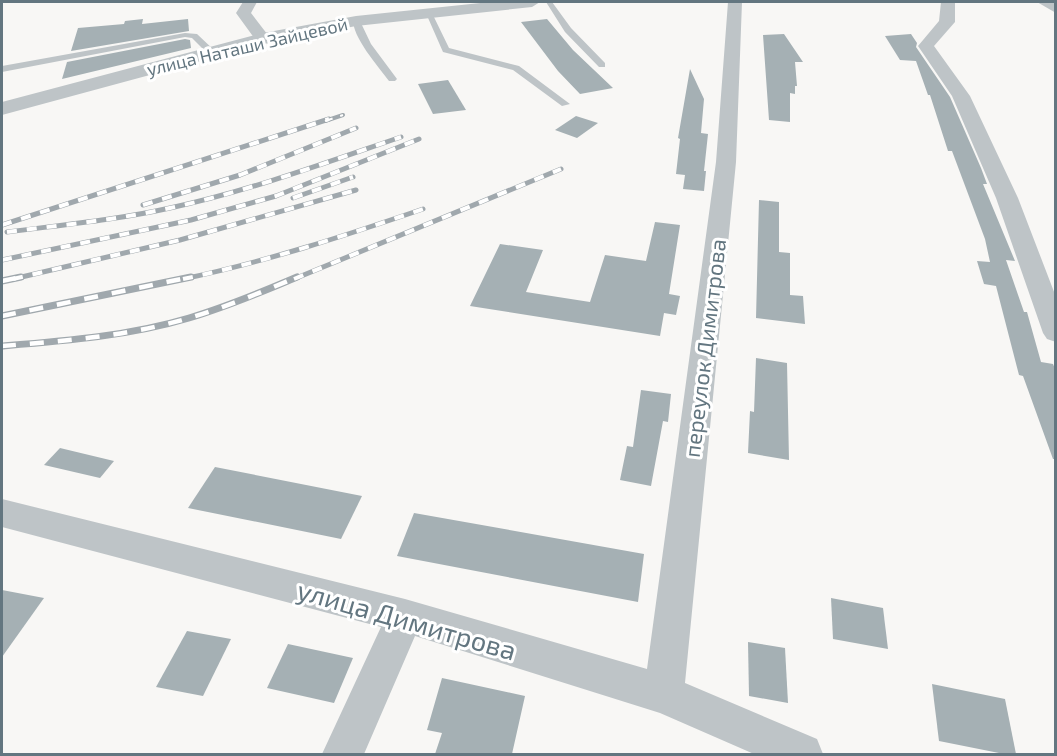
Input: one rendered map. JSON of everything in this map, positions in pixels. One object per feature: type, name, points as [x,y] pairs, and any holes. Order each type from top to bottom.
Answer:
[{"type":"street","points":[[250,2],[243,13],[263,39]]},
{"type":"street","name":"улица Наташи Зайцевой","points":[[2,109],[43,96],[263,39],[356,21],[532,2]]},
{"type":"street","name":"переулок Димитрова","points":[[664,694],[726,162],[735,2]]},
{"type":"street","points":[[948,2],[947,22],[926,46],[961,96],[1007,198],[1056,333]]},
{"type":"street","points":[[1044,2],[1056,9]]},
{"type":"street","name":"улица Димитрова","points":[[2,514],[405,616],[664,694],[802,754]]},
{"type":"street","points":[[343,754],[405,616]]},
{"type":"lane","points":[[549,2],[568,30],[602,65]]},
{"type":"lane","points":[[428,13],[446,50],[516,68],[565,104]]},
{"type":"lane","points":[[356,21],[361,37],[392,79]]},
{"type":"lane","points":[[2,69],[185,35],[194,36],[212,53]]},
{"type":"building","points":[[143,19],[142,24],[188,19],[189,31],[71,51],[78,28],[124,24],[125,21]]},
{"type":"building","points":[[547,19],[573,50],[613,88],[580,94],[558,71],[521,22]]},
{"type":"building","points":[[784,34],[803,62],[795,62],[797,86],[795,86],[795,94],[790,93],[790,122],[769,120],[763,35]]},
{"type":"building","points":[[911,34],[917,43],[916,47],[950,97],[981,168],[987,184],[983,184],[1015,261],[1006,260],[1024,312],[1027,312],[1041,362],[1053,364],[1056,371],[1056,459],[1053,459],[1023,376],[1019,375],[996,286],[984,284],[977,261],[990,262],[985,239],[952,151],[948,151],[930,95],[928,95],[916,61],[900,60],[885,36]]},
{"type":"building","points":[[185,39],[190,40],[191,48],[62,79],[67,62]]},
{"type":"building","points":[[690,69],[704,99],[701,133],[708,134],[704,191],[683,189],[685,175],[676,174],[680,139],[678,138]]},
{"type":"building","points":[[448,80],[466,110],[433,114],[418,84]]},
{"type":"building","points":[[576,116],[598,123],[577,138],[555,130]]},
{"type":"building","points":[[759,200],[779,202],[779,252],[790,253],[790,295],[803,296],[805,324],[756,318]]},
{"type":"building","points":[[655,222],[680,225],[669,294],[680,296],[676,315],[664,313],[660,336],[470,306],[500,244],[543,250],[526,292],[590,302],[605,255],[646,261]]},
{"type":"building","points":[[756,358],[787,363],[789,460],[748,453],[750,411],[754,412]]},
{"type":"building","points":[[641,390],[671,394],[668,422],[663,421],[651,486],[620,480],[627,446],[633,447]]},
{"type":"building","points":[[60,448],[114,461],[100,478],[44,465]]},
{"type":"building","points":[[215,467],[362,496],[341,539],[188,508]]},
{"type":"building","points":[[414,513],[644,554],[638,602],[397,556]]},
{"type":"building","points":[[2,590],[44,598],[2,657]]},
{"type":"building","points":[[831,598],[883,608],[888,649],[833,639]]},
{"type":"building","points":[[187,631],[231,639],[203,696],[156,687]]},
{"type":"building","points":[[748,642],[785,648],[788,703],[749,696]]},
{"type":"building","points":[[288,644],[353,658],[334,703],[267,688]]},
{"type":"building","points":[[442,678],[525,696],[512,754],[435,754],[442,733],[427,730]]},
{"type":"building","points":[[932,684],[1005,699],[1016,754],[1004,754],[939,741]]},
{"type":"railway","points":[[325,121],[343,115]]},
{"type":"railway","points":[[2,225],[329,119]]},
{"type":"railway","points":[[143,205],[240,175],[356,128]]},
{"type":"railway","points":[[7,232],[129,216],[170,208],[287,176],[401,137]]},
{"type":"railway","points":[[2,260],[191,220],[276,196],[419,139]]},
{"type":"railway","points":[[294,279],[561,169]]},
{"type":"railway","points":[[293,198],[353,177]]},
{"type":"railway","points":[[13,279],[180,240],[356,190]]},
{"type":"railway","points":[[183,279],[334,239],[423,209]]},
{"type":"railway","points":[[2,281],[21,277]]},
{"type":"railway","points":[[2,316],[191,277]]},
{"type":"railway","points":[[2,346],[96,337],[166,324],[203,314],[297,277]]}]
